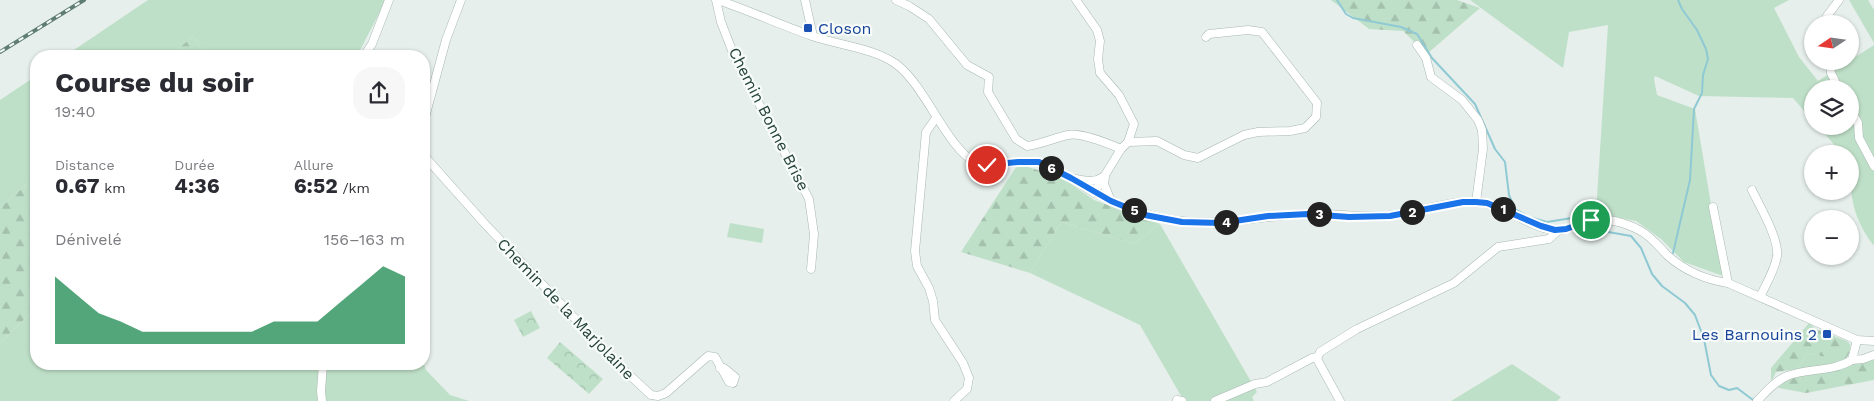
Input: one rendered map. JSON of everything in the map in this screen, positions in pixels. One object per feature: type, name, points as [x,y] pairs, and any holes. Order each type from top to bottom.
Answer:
[{"type":"street","points":[[368,50],[389,0]]},
{"type":"street","points":[[430,99],[446,40],[461,0]]},
{"type":"street","points":[[717,0],[813,36],[880,55],[897,64],[910,78],[943,129],[971,160],[987,165],[1039,162],[1111,201],[1145,215],[1182,222],[1221,223],[1268,216],[1308,214],[1349,217],[1390,216],[1463,202],[1476,202],[1487,203],[1547,228],[1559,230],[1575,227],[1591,220],[1605,220],[1622,223],[1640,230],[1683,268],[1717,282],[1728,283],[1857,340],[1874,341]]},
{"type":"street","name":"Chemin Bonne Brise","points":[[717,0],[722,22],[735,58],[809,199],[814,234],[811,269]]},
{"type":"street","points":[[806,0],[813,36]]},
{"type":"street","points":[[896,0],[910,6],[929,19],[966,65],[989,77],[988,92],[1016,139],[1027,146],[1042,144],[1070,134],[1088,137],[1121,149]]},
{"type":"street","points":[[1076,0],[1097,30],[1100,41],[1098,59],[1100,73],[1120,95],[1134,124],[1128,142],[1121,149],[1094,192]]},
{"type":"street","points":[[1828,15],[1839,0]]},
{"type":"street","points":[[1128,142],[1157,141],[1184,155],[1198,158],[1244,135],[1305,128],[1316,117],[1317,103],[1262,32],[1248,30],[1209,34],[1206,37]]},
{"type":"street","points":[[1417,46],[1426,58],[1431,77],[1462,100],[1478,120],[1482,130],[1483,149],[1476,202]]},
{"type":"street","points":[[936,118],[926,132],[915,251],[917,266],[929,288],[933,301],[935,320],[963,363],[969,378],[966,389],[954,401]]},
{"type":"street","points":[[1859,135],[1874,166]]},
{"type":"street","name":"Chemin de la Marjolaine","points":[[430,163],[556,299],[623,369],[654,398],[666,393],[708,356],[715,358],[720,368]]},
{"type":"street","points":[[1071,178],[1090,181],[1098,180],[1105,176]]},
{"type":"street","points":[[1105,176],[1104,184],[1111,201]]},
{"type":"street","points":[[1752,190],[1777,247],[1777,258],[1760,297]]},
{"type":"street","points":[[1713,207],[1728,283]]},
{"type":"street","points":[[1318,357],[1320,352],[1357,329],[1454,282],[1498,247],[1549,239],[1559,230]]},
{"type":"street","points":[[1852,360],[1857,340]]},
{"type":"street","points":[[1757,401],[1772,385],[1785,377],[1802,372],[1844,365],[1852,360],[1864,359],[1874,355]]},
{"type":"street","points":[[1215,401],[1254,384],[1267,382],[1312,358],[1318,357]]},
{"type":"street","points":[[1318,357],[1340,401]]},
{"type":"street","points":[[322,401],[323,370]]},
{"type":"green space","points":[[148,0],[386,0],[360,50],[202,50],[193,36],[177,50],[74,50]]},
{"type":"green space","points":[[1331,0],[1457,0],[1480,8],[1427,54],[1403,31],[1369,29]]},
{"type":"green space","points":[[1470,0],[1789,0],[1774,8],[1804,63],[1804,70],[1809,70],[1817,80],[1804,80],[1804,111],[1793,98],[1699,96],[1655,76],[1654,79],[1657,95],[1695,109],[1723,276],[1684,262],[1661,239],[1636,221],[1596,213],[1608,25],[1569,32],[1563,68]]},
{"type":"green space","points":[[1849,0],[1868,0],[1874,10],[1874,43],[1859,15]]},
{"type":"green space","points":[[193,36],[202,50],[177,50]]},
{"type":"green space","points":[[1874,45],[1873,245],[1860,223],[1859,210],[1855,210],[1853,200],[1859,200],[1859,145],[1835,145],[1826,135],[1859,135],[1859,80],[1820,80],[1835,70],[1859,70],[1859,55]]},
{"type":"green space","points":[[30,80],[30,181],[0,208],[0,100]]},
{"type":"green space","points":[[1018,164],[1061,177],[1094,200],[1160,224],[1134,244],[1061,222],[1030,273],[961,252]]},
{"type":"green space","points":[[30,181],[30,314],[0,343],[0,208]]},
{"type":"green space","points":[[1061,222],[1134,244],[1160,224],[1257,392],[1252,397],[1254,401],[1184,401],[1140,325],[1030,273]]},
{"type":"green space","points":[[730,223],[764,229],[762,243],[727,237]]},
{"type":"green space","points":[[531,311],[540,328],[523,337],[514,320]]},
{"type":"green space","points":[[30,314],[30,370],[426,370],[450,395],[469,401],[0,401],[0,343]]},
{"type":"green space","points":[[1809,323],[1816,329],[1847,341],[1850,344],[1848,356],[1838,363],[1834,358],[1806,355],[1797,369],[1776,372],[1771,382],[1771,368]]},
{"type":"green space","points":[[560,342],[603,379],[589,394],[547,358]]},
{"type":"green space","points":[[1811,354],[1834,358],[1838,363],[1797,369],[1806,355]]},
{"type":"green space","points":[[1874,358],[1874,380],[1806,393],[1779,388],[1779,384],[1802,375]]},
{"type":"green space","points":[[1512,364],[1561,397],[1557,401],[1451,401]]},
{"type":"waterway","points":[[1337,0],[1346,14],[1353,18],[1401,27],[1417,34],[1432,58],[1475,104],[1495,149],[1505,162],[1509,195],[1515,209],[1529,217],[1547,222],[1572,218],[1580,220]]},
{"type":"waterway","points":[[1673,253],[1690,180],[1694,109],[1702,93],[1703,75],[1708,59],[1706,49],[1697,30],[1678,0]]},
{"type":"waterway","points":[[1591,229],[1631,236],[1641,248],[1652,274],[1662,286],[1685,303],[1695,315],[1704,339],[1711,375],[1719,386],[1729,390],[1737,388],[1753,400]]},
{"type":"railway","points":[[0,52],[84,0]]},
{"type":"place","name":"Closon","points":[[808,28]]},
{"type":"place","name":"Les Barnouins 2","points":[[1827,334]]},
{"type":"route","points":[[987,165],[1039,162],[1111,201],[1145,215],[1182,222],[1221,223],[1268,216],[1308,214],[1349,217],[1390,216],[1463,202],[1487,203],[1555,230],[1575,227],[1591,220]]}]
